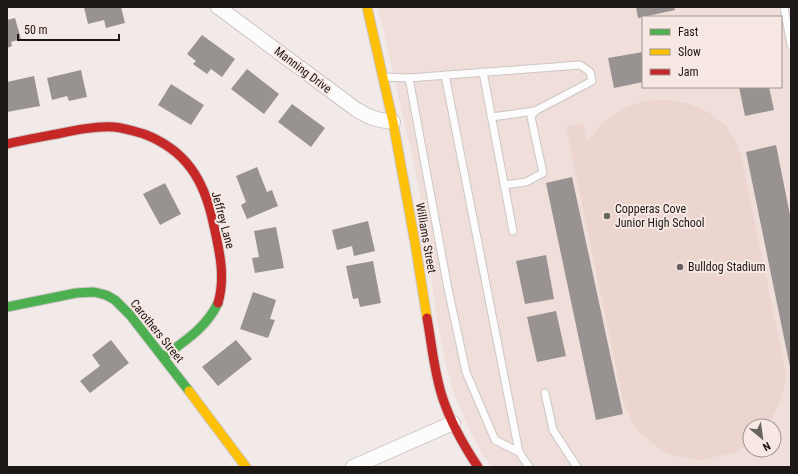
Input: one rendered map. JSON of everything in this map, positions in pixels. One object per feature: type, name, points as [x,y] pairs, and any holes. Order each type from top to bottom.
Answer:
[{"type":"street","name":"Manning Drive","points":[[218,7],[366,116],[377,120],[393,122]]},
{"type":"street","name":"Williams Street","points":[[367,7],[393,122],[436,371],[443,399],[452,423],[478,467]]},
{"type":"street","name":"Jeffrey Lane","points":[[7,144],[99,127],[122,128],[150,137],[169,146],[183,159],[197,178],[205,195],[213,219],[222,267],[223,284],[218,303],[210,317],[197,331],[163,357]]},
{"type":"street","name":"Carothers Street","points":[[7,307],[76,293],[94,292],[106,295],[115,300],[163,357],[246,467]]},
{"type":"street","points":[[352,467],[452,423]]},
{"type":"lane","points":[[784,7],[791,45]]},
{"type":"lane","points":[[382,77],[410,78],[445,76],[580,65],[590,72],[592,81],[535,111],[491,117]]},
{"type":"lane","points":[[483,72],[513,231]]},
{"type":"lane","points":[[445,76],[519,452],[529,467]]},
{"type":"lane","points":[[410,78],[448,289],[466,372],[495,440],[519,452]]},
{"type":"lane","points":[[504,185],[526,182],[543,173],[531,117],[535,111]]},
{"type":"lane","points":[[545,393],[553,430],[577,467]]},
{"type":"shaded area","name":"Copperas Cove Junior High School","points":[[378,7],[791,7],[791,467],[492,467],[483,455],[467,424],[455,397],[447,370],[437,319],[418,182]]},
{"type":"shaded area","name":"Bulldog Stadium","points":[[669,100],[690,104],[710,113],[726,126],[736,142],[742,160],[786,374],[780,401],[772,418],[742,418],[742,449],[737,452],[701,460],[679,457],[665,452],[652,443],[639,432],[623,401],[566,127],[583,123],[587,143],[599,127],[611,117],[626,107],[646,101]]},
{"type":"building","points":[[84,7],[121,7],[125,23],[106,28],[104,20],[88,24]]},
{"type":"building","points":[[636,7],[674,7],[675,10],[642,16],[638,18]]},
{"type":"building","points":[[15,18],[21,39],[11,42],[12,46],[7,48],[7,20]]},
{"type":"building","points":[[202,35],[235,59],[222,77],[211,69],[207,74],[193,64],[196,61],[187,54]]},
{"type":"building","points":[[642,52],[642,82],[614,88],[608,58]]},
{"type":"building","points":[[247,69],[279,94],[264,114],[231,89]]},
{"type":"building","points":[[81,70],[87,97],[69,101],[67,96],[52,100],[47,78]]},
{"type":"building","points":[[34,76],[40,106],[7,112],[7,82]]},
{"type":"building","points":[[171,84],[204,105],[191,125],[158,105]]},
{"type":"building","points":[[739,88],[769,88],[774,110],[745,116]]},
{"type":"building","points":[[292,104],[325,128],[311,147],[278,122]]},
{"type":"building","points":[[776,145],[791,220],[790,367],[746,152]]},
{"type":"building","points":[[257,167],[267,192],[272,190],[278,206],[247,219],[241,205],[246,202],[236,176]]},
{"type":"building","points":[[572,177],[623,414],[596,420],[546,183]]},
{"type":"building","points":[[165,183],[181,214],[160,225],[143,194]]},
{"type":"building","points":[[368,221],[375,251],[354,256],[352,246],[337,250],[332,230]]},
{"type":"building","points":[[276,227],[284,268],[255,273],[252,258],[259,257],[254,231]]},
{"type":"building","points":[[546,255],[554,299],[525,304],[516,261]]},
{"type":"building","points":[[373,261],[381,303],[360,307],[358,298],[353,299],[346,266]]},
{"type":"building","points":[[253,292],[276,300],[270,319],[275,320],[268,338],[240,329]]},
{"type":"building","points":[[556,311],[566,356],[537,362],[527,317]]},
{"type":"building","points":[[111,340],[129,363],[90,393],[80,381],[100,366],[92,355]]},
{"type":"building","points":[[236,340],[252,359],[218,386],[202,367]]},
{"type":"traffic: fast","points":[[7,307],[76,293],[94,292],[106,295],[115,300],[130,315],[189,391]]},
{"type":"traffic: fast","points":[[163,357],[201,327],[218,303]]},
{"type":"traffic: slow","points":[[367,7],[393,122],[427,318]]},
{"type":"traffic: slow","points":[[189,391],[246,467]]},
{"type":"traffic: jam","points":[[7,144],[86,129],[114,127],[144,134],[171,149],[191,168],[198,180],[209,207],[221,262],[222,273],[218,303]]},
{"type":"traffic: jam","points":[[427,318],[435,369],[443,399],[458,434],[478,467]]},
{"type":"place","name":"Copperas Cove Junior High School","points":[[607,216]]},
{"type":"place","name":"Bulldog Stadium","points":[[680,267]]}]
